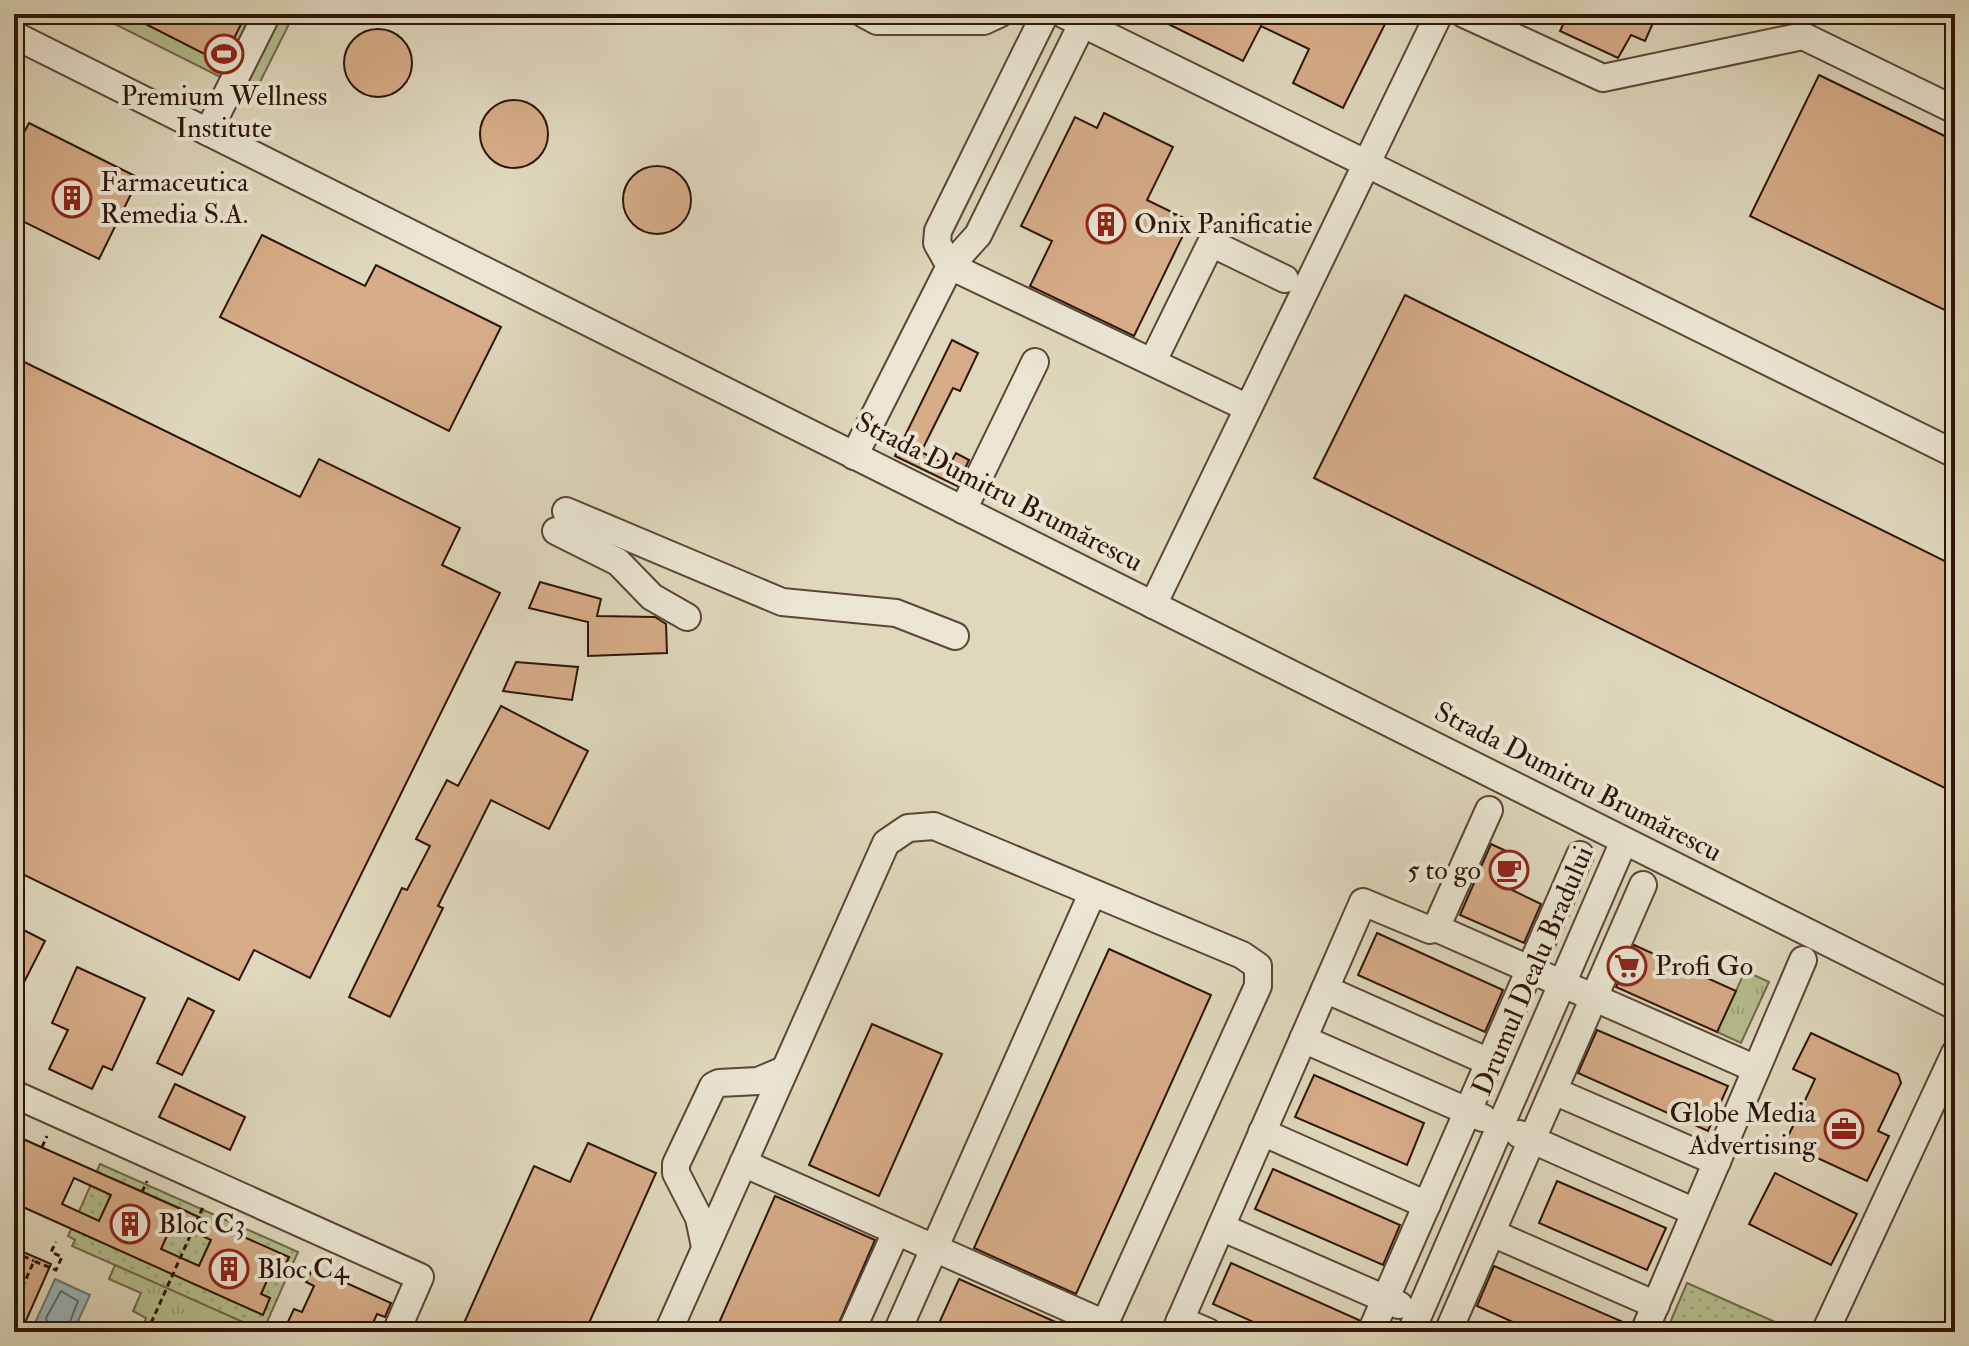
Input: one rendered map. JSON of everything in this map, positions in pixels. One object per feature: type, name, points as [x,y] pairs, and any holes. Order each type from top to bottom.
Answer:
[{"type":"street","points":[[208,132],[267,14]]},
{"type":"street","points":[[864,14],[877,21],[984,21],[999,14]]},
{"type":"street","points":[[1045,14],[938,231],[937,243],[950,266],[1248,408]]},
{"type":"street","points":[[1153,605],[1439,14]]},
{"type":"street","points":[[1464,14],[1603,78],[1803,36],[1955,110]]},
{"type":"street","points":[[854,456],[950,266],[978,235],[1078,17],[1365,165],[1955,454]]},
{"type":"street","name":"Strada Dumitru Brumărescu","points":[[14,35],[1955,1006]]},
{"type":"street","points":[[1153,361],[1211,243],[1285,279]]},
{"type":"street","points":[[963,510],[1035,362]]},
{"type":"street","points":[[687,617],[652,597],[618,562],[561,521],[782,602],[896,613],[955,636]]},
{"type":"street","points":[[1436,928],[1489,810]]},
{"type":"street","points":[[668,1332],[705,1247],[886,843],[908,828],[934,826],[1242,955],[1258,966],[1258,986],[1103,1328],[743,1163]]},
{"type":"street","name":"Drumul Dealu Bradului","points":[[1415,1323],[1624,841]]},
{"type":"street","name":"Drumul Dealu Bradului","points":[[1371,1332],[1580,855]]},
{"type":"street","points":[[1221,1227],[1386,1299],[1415,1323],[1453,1330],[1643,885]]},
{"type":"street","points":[[897,1332],[1092,894]]},
{"type":"street","points":[[1208,1332],[1178,1326],[1363,902],[1430,930],[1436,928],[1756,1069]]},
{"type":"street","points":[[1644,1332],[1803,960]]},
{"type":"street","points":[[1325,989],[1489,1062]]},
{"type":"street","name":"Drumul Dealu Bradului","points":[[1303,1039],[1501,1126]]},
{"type":"street","points":[[1825,1332],[1953,1061]]},
{"type":"street","points":[[705,1247],[695,1209],[676,1173],[678,1156],[713,1086],[765,1079],[784,1070]]},
{"type":"street","points":[[1554,1091],[1717,1162]]},
{"type":"street","points":[[14,1094],[420,1277],[396,1332]]},
{"type":"street","points":[[1501,1126],[1695,1212]]},
{"type":"street","points":[[1262,1132],[1427,1205]]},
{"type":"street","points":[[851,1332],[896,1232]]},
{"type":"street","points":[[1492,1233],[1656,1305]]},
{"type":"path","points":[[42,1147],[47,1136]]},
{"type":"path","points":[[142,1192],[147,1181]]},
{"type":"path","points":[[147,1332],[203,1207]]},
{"type":"path","points":[[241,1236],[245,1226]]},
{"type":"path","points":[[23,1256],[56,1270],[62,1257],[51,1252],[56,1242]]},
{"type":"path","points":[[14,1306],[34,1261]]},
{"type":"path","points":[[346,1283],[350,1274]]},
{"type":"green space","name":"Premium Wellness Institute","points":[[95,14],[294,14],[254,94]]},
{"type":"green space","points":[[1745,971],[1769,982],[1741,1043],[1717,1032]]},
{"type":"green space","points":[[100,1164],[298,1252],[263,1331],[72,1246],[75,1240],[68,1236]],"holes":[[[109,1177],[189,1212],[182,1226],[173,1222],[161,1249],[170,1254],[91,1218],[99,1221],[111,1195],[103,1191]],[[211,1239],[289,1258],[282,1271],[273,1267],[261,1294],[270,1298],[262,1314],[190,1262],[199,1266]]]},
{"type":"green space","points":[[115,1265],[263,1332],[140,1332],[146,1318],[133,1311],[141,1293],[109,1279]]},
{"type":"green space","points":[[1687,1283],[1798,1332],[1666,1332]]},
{"type":"green space","points":[[123,1324],[140,1332],[119,1332]]},
{"type":"water","points":[[55,1279],[90,1295],[73,1332],[50,1332],[34,1325]]},
{"type":"building","points":[[126,14],[246,14],[222,63]]},
{"type":"building","points":[[1148,14],[1390,14],[1343,108],[1293,83],[1309,49],[1261,26],[1243,61]]},
{"type":"building","points":[[1568,14],[1657,14],[1645,41],[1631,35],[1618,58],[1560,31]]},
{"type":"building","points":[[378,29],[402,39],[412,63],[402,87],[378,97],[354,87],[344,63],[354,39]]},
{"type":"building","points":[[1819,75],[1955,141],[1955,315],[1750,216]]},
{"type":"building","points":[[514,100],[538,110],[548,134],[538,158],[514,168],[490,158],[480,134],[490,110]]},
{"type":"building","name":"Onix Panificatie","points":[[1104,113],[1173,147],[1147,200],[1190,221],[1134,336],[1030,286],[1052,241],[1021,226],[1075,117],[1097,128]]},
{"type":"building","name":"Farmaceutica Remedia S.A.","points":[[29,123],[139,178],[99,259],[14,217],[14,152]]},
{"type":"building","points":[[657,166],[681,176],[691,200],[681,224],[657,234],[633,224],[623,200],[633,176]]},
{"type":"building","points":[[262,235],[365,286],[376,265],[501,327],[449,431],[220,317]]},
{"type":"building","points":[[1405,295],[1955,566],[1955,793],[1314,478]]},
{"type":"building","points":[[952,340],[978,353],[960,391],[953,388],[921,452],[949,466],[956,453],[969,460],[957,486],[895,456]]},
{"type":"building","points":[[14,357],[300,497],[319,459],[460,528],[442,565],[500,593],[310,978],[254,950],[239,980],[14,870]]},
{"type":"building","points":[[540,582],[601,599],[597,616],[655,617],[666,624],[667,653],[588,656],[588,622],[529,608]]},
{"type":"building","points":[[516,662],[578,667],[572,700],[503,691]]},
{"type":"building","points":[[501,706],[588,751],[549,829],[491,800],[438,906],[443,908],[390,1017],[349,997],[402,888],[407,890],[430,846],[416,839],[447,780],[458,786]]},
{"type":"building","points":[[1491,844],[1525,860],[1512,890],[1541,904],[1524,943],[1460,915]]},
{"type":"building","points":[[14,925],[45,941],[14,1002]]},
{"type":"building","points":[[1377,933],[1503,990],[1485,1032],[1358,975]]},
{"type":"building","points":[[1634,945],[1736,991],[1717,1032],[1616,987]]},
{"type":"building","points":[[1109,949],[1211,995],[1076,1294],[974,1248]]},
{"type":"building","points":[[77,967],[145,998],[112,1070],[103,1066],[92,1089],[49,1069],[68,1030],[52,1023]]},
{"type":"building","points":[[188,998],[214,1011],[182,1075],[157,1063]]},
{"type":"building","points":[[872,1024],[942,1054],[879,1196],[809,1165]]},
{"type":"building","points":[[1597,1030],[1728,1086],[1708,1131],[1578,1073]]},
{"type":"building","points":[[1811,1033],[1898,1074],[1901,1083],[1878,1131],[1889,1136],[1867,1181],[1785,1143],[1815,1079],[1793,1069]]},
{"type":"building","points":[[1314,1075],[1424,1123],[1407,1165],[1295,1117]]},
{"type":"building","points":[[175,1084],[245,1117],[230,1150],[159,1117]]},
{"type":"building","points":[[14,1135],[289,1257],[282,1271],[273,1267],[261,1294],[270,1298],[263,1315],[14,1203]],"holes":[[[74,1178],[111,1195],[99,1221],[62,1204]],[[173,1222],[211,1240],[199,1266],[161,1249]]]},
{"type":"building","points":[[588,1143],[656,1173],[585,1332],[460,1332],[534,1166],[570,1182]]},
{"type":"building","points":[[1273,1169],[1400,1225],[1383,1265],[1255,1209]]},
{"type":"building","points":[[1775,1173],[1857,1214],[1831,1265],[1749,1224]]},
{"type":"building","points":[[1557,1181],[1666,1228],[1647,1270],[1539,1223]]},
{"type":"building","points":[[775,1196],[875,1240],[835,1332],[715,1332]]},
{"type":"building","points":[[14,1248],[51,1264],[21,1332],[14,1332]]},
{"type":"building","points":[[1231,1263],[1359,1320],[1355,1332],[1276,1332],[1213,1304]]},
{"type":"building","points":[[1494,1266],[1630,1325],[1628,1332],[1535,1332],[1477,1306]]},
{"type":"building","points":[[313,1268],[391,1303],[385,1317],[377,1314],[369,1332],[300,1332],[286,1326],[294,1309],[302,1312],[314,1286],[306,1282]]},
{"type":"building","points":[[959,1279],[1078,1332],[935,1332]]},
{"type":"place","name":"Premium Wellness Institute","points":[[224,54]]},
{"type":"place","name":"Farmaceutica Remedia S.A.","points":[[72,198]]},
{"type":"place","name":"Onix Panificatie","points":[[1106,224]]},
{"type":"place","name":"5 to go","points":[[1509,870]]},
{"type":"place","name":"Profi Go","points":[[1627,966]]},
{"type":"place","name":"Globe Media Advertising","points":[[1844,1129]]},
{"type":"place","name":"Bloc C3","points":[[130,1224]]},
{"type":"place","name":"Bloc C4","points":[[229,1269]]}]
